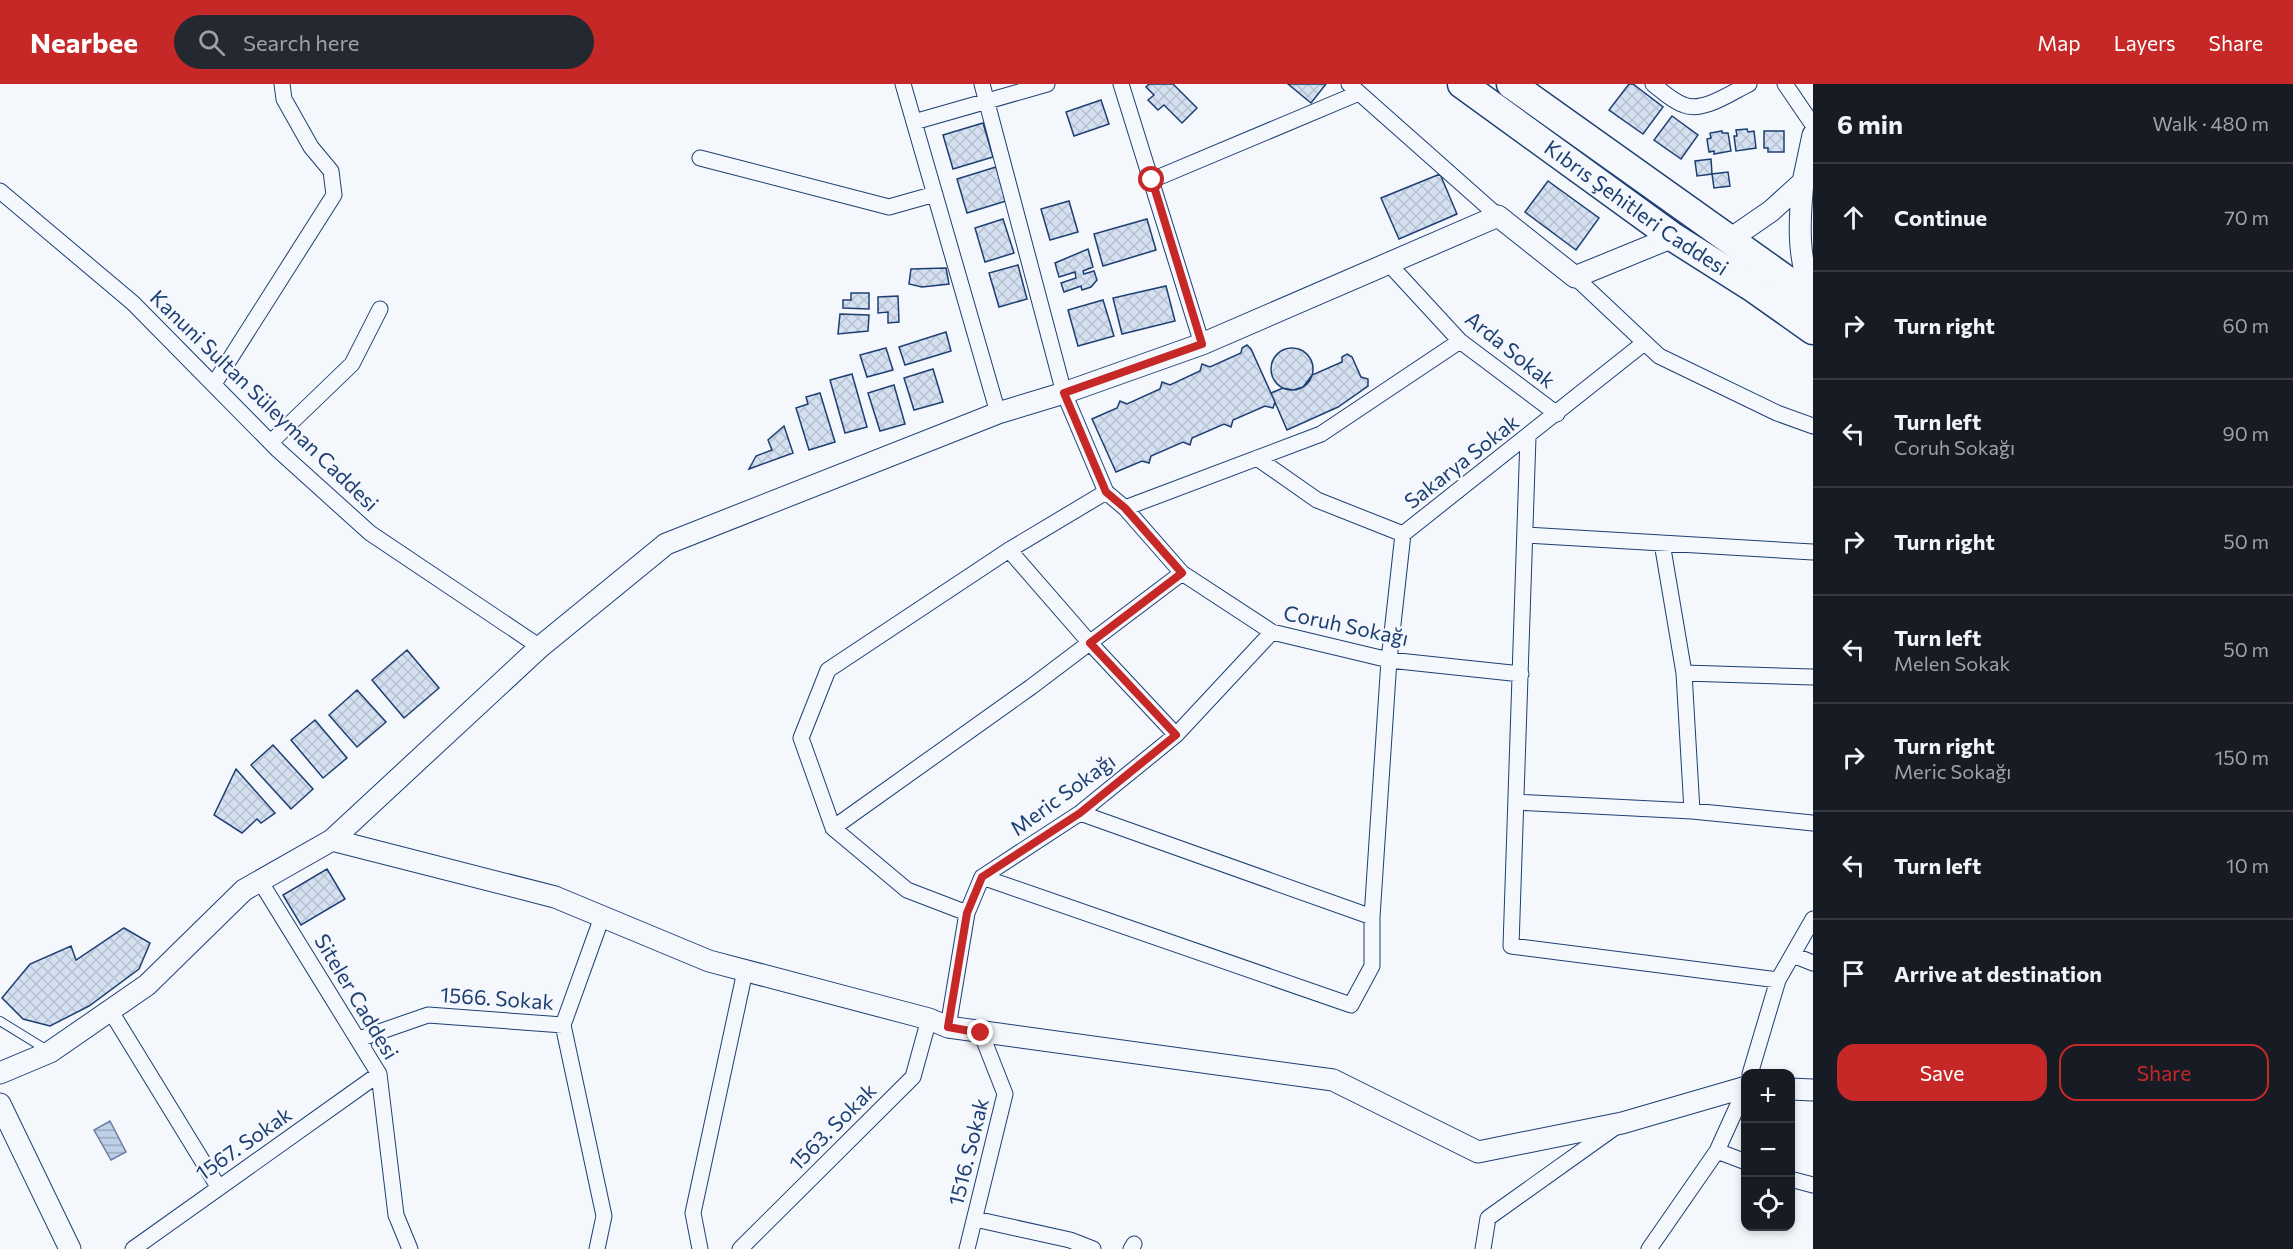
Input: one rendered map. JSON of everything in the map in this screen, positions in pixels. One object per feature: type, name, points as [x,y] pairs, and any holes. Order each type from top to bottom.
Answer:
[{"type":"highway","name":"Kıbrıs Şehitleri Caddesi","points":[[1462,84],[1673,237],[1755,289],[1813,330]]},
{"type":"highway","name":"Kıbrıs Şehitleri Caddesi","points":[[1511,84],[1728,240],[1813,298]]},
{"type":"street","points":[[214,384],[334,195],[331,171],[311,147],[284,99],[282,84]]},
{"type":"street","points":[[903,84],[998,413]]},
{"type":"street","name":"Coruh Sokağı","points":[[982,84],[1064,393],[1106,492],[1125,508],[1182,573],[1272,632],[1389,660],[1521,674]]},
{"type":"street","points":[[914,122],[1047,84]]},
{"type":"street","points":[[1121,84],[1202,344]]},
{"type":"street","points":[[1653,84],[1676,102],[1690,107],[1713,101],[1749,84]]},
{"type":"street","points":[[1785,84],[1813,125]]},
{"type":"street","points":[[1152,180],[1354,89],[1498,216],[1575,277],[1659,356],[1777,413],[1813,426]]},
{"type":"street","points":[[1813,135],[1803,182],[1799,226],[1800,250],[1813,298]]},
{"type":"street","points":[[700,158],[889,207],[935,194]]},
{"type":"street","points":[[1728,240],[1771,211],[1803,182]]},
{"type":"street","name":"Kanuni Sultan Süleyman Caddesi","points":[[0,191],[133,303],[271,442],[370,533],[540,647]]},
{"type":"street","points":[[0,1073],[50,1052],[147,985],[244,890],[332,840],[540,647],[666,544],[998,413],[1064,393],[1202,344],[1498,216]]},
{"type":"street","points":[[1575,277],[1673,237]]},
{"type":"street","name":"Arda Sokak","points":[[1389,264],[1460,341],[1557,414]]},
{"type":"street","points":[[271,442],[352,364],[380,309]]},
{"type":"street","points":[[1125,508],[1321,434],[1460,341]]},
{"type":"street","name":"Sakarya Sokak","points":[[982,877],[1351,1005],[1372,966],[1372,917],[1389,660],[1403,534],[1644,343]]},
{"type":"street","points":[[1528,437],[1511,946],[1778,980]]},
{"type":"street","points":[[1257,458],[1317,500],[1403,534]]},
{"type":"street","points":[[967,913],[907,890],[833,828],[801,738],[828,670],[1009,550],[1106,492]]},
{"type":"street","points":[[1526,535],[1813,552]]},
{"type":"street","points":[[1662,543],[1684,673],[1692,811]]},
{"type":"street","points":[[1009,550],[1090,643],[1176,735]]},
{"type":"street","points":[[833,828],[1090,643],[1182,573]]},
{"type":"street","name":"Meric Sokağı","points":[[982,877],[1080,813],[1176,735],[1272,632]]},
{"type":"street","points":[[1684,673],[1813,677]]},
{"type":"street","points":[[1516,802],[1692,811],[1813,823]]},
{"type":"street","points":[[1080,813],[1372,917]]},
{"type":"street","points":[[332,840],[555,897],[709,962],[939,1023],[981,1033],[1333,1080],[1478,1152],[1622,1123],[1741,1088]]},
{"type":"street","points":[[939,1023],[967,913],[982,877]]},
{"type":"street","name":"Siteler Caddesi","points":[[260,881],[379,1074],[396,1215],[410,1249]]},
{"type":"street","points":[[597,1249],[604,1216],[564,1025],[602,917]]},
{"type":"street","points":[[1751,1069],[1778,980],[1813,919]]},
{"type":"street","points":[[1793,955],[1813,963]]},
{"type":"street","points":[[700,1249],[693,1213],[746,971]]},
{"type":"street","points":[[110,1010],[219,1188]]},
{"type":"street","name":"1566. Sokak","points":[[379,1074],[359,1039],[428,1015],[564,1025]]},
{"type":"street","name":"1563. Sokak","points":[[740,1249],[914,1077],[939,1023]]},
{"type":"street","name":"1516. Sokak","points":[[967,1249],[1005,1094],[981,1033]]},
{"type":"street","name":"1567. Sokak","points":[[133,1249],[379,1074]]},
{"type":"street","points":[[1795,1089],[1813,1090]]},
{"type":"street","points":[[1649,1249],[1717,1150],[1741,1098]]},
{"type":"street","points":[[0,1104],[70,1249]]},
{"type":"street","points":[[1483,1249],[1488,1218],[1622,1123]]},
{"type":"street","points":[[1717,1150],[1741,1160]]},
{"type":"street","points":[[1795,1180],[1813,1185]]},
{"type":"street","points":[[975,1219],[1070,1240],[1093,1249]]},
{"type":"lane","points":[[0,1021],[50,1052]]},
{"type":"water","points":[[110,1121],[126,1152],[111,1160],[94,1130]]},
{"type":"building","points":[[1149,84],[1173,84],[1197,108],[1182,123],[1164,105],[1158,110],[1148,100],[1154,95],[1146,87]]},
{"type":"building","points":[[1288,84],[1326,84],[1311,103]]},
{"type":"building","points":[[1629,84],[1633,84],[1663,107],[1643,134],[1609,110]]},
{"type":"building","points":[[1101,100],[1109,124],[1074,136],[1066,112]]},
{"type":"building","points":[[1672,116],[1698,135],[1681,159],[1654,140]]},
{"type":"building","points":[[983,123],[993,157],[953,169],[943,135]]},
{"type":"building","points":[[1747,129],[1748,132],[1754,131],[1756,148],[1736,151],[1734,136],[1737,136],[1736,130]]},
{"type":"building","points":[[1722,131],[1722,133],[1728,133],[1731,151],[1714,154],[1714,151],[1709,152],[1707,139],[1711,138],[1710,133]]},
{"type":"building","points":[[1764,131],[1784,131],[1784,152],[1768,152],[1768,148],[1764,148]]},
{"type":"building","points":[[1711,159],[1712,174],[1697,176],[1695,161]]},
{"type":"building","points":[[996,167],[1006,201],[967,213],[957,179]]},
{"type":"building","points":[[1728,172],[1730,186],[1714,188],[1712,174]]},
{"type":"building","points":[[1440,174],[1457,214],[1399,239],[1381,198]]},
{"type":"building","points":[[1548,181],[1599,218],[1576,250],[1525,212]]},
{"type":"building","points":[[1069,201],[1078,232],[1050,240],[1041,209]]},
{"type":"building","points":[[1003,219],[1014,253],[985,262],[975,228]]},
{"type":"building","points":[[1147,219],[1156,250],[1103,266],[1094,234]]},
{"type":"building","points":[[1088,249],[1093,267],[1083,271],[1084,274],[1094,271],[1097,280],[1091,287],[1082,290],[1081,286],[1064,292],[1061,283],[1076,278],[1075,272],[1059,277],[1055,263]]},
{"type":"building","points":[[1018,265],[1027,299],[999,307],[989,273]]},
{"type":"building","points":[[946,268],[949,284],[922,287],[909,284],[911,269]]},
{"type":"building","points":[[1166,286],[1175,321],[1122,334],[1113,298]]},
{"type":"building","points":[[851,293],[869,293],[869,309],[843,308],[843,300],[851,300]]},
{"type":"building","points":[[898,296],[899,322],[888,323],[888,312],[878,313],[878,297]]},
{"type":"building","points":[[1103,300],[1114,336],[1078,346],[1068,310]]},
{"type":"building","points":[[840,314],[869,315],[868,331],[838,334]]},
{"type":"building","points":[[946,332],[951,351],[905,365],[899,347]]},
{"type":"building","points":[[1247,345],[1251,349],[1275,402],[1273,408],[1265,406],[1233,420],[1231,427],[1224,424],[1192,438],[1190,445],[1183,442],[1151,456],[1149,463],[1142,461],[1116,472],[1092,419],[1117,408],[1120,401],[1127,404],[1160,389],[1162,382],[1170,385],[1200,371],[1202,364],[1210,367],[1241,353],[1242,348]]},
{"type":"building","points":[[886,348],[893,370],[867,377],[860,355]]},
{"type":"building","points":[[1292,348],[1300,349],[1307,354],[1312,361],[1312,377],[1307,384],[1300,389],[1292,390],[1284,389],[1277,384],[1272,377],[1271,369],[1272,361],[1277,354],[1284,349]]},
{"type":"building","points":[[1347,354],[1352,357],[1361,377],[1368,379],[1368,386],[1338,407],[1287,430],[1271,393],[1283,388],[1293,390],[1303,387],[1312,375],[1342,362],[1342,357]]},
{"type":"building","points":[[933,369],[943,402],[914,410],[904,378]]},
{"type":"building","points":[[852,374],[867,427],[845,433],[830,380]]},
{"type":"building","points":[[894,385],[905,424],[880,431],[868,393]]},
{"type":"building","points":[[820,393],[835,442],[809,450],[796,408],[808,404],[806,397]]},
{"type":"building","points":[[784,426],[793,453],[749,469],[756,456],[772,450],[768,440]]},
{"type":"building","points":[[407,650],[439,688],[404,718],[372,680]]},
{"type":"building","points":[[357,690],[386,722],[357,747],[329,715]]},
{"type":"building","points":[[315,720],[347,758],[323,778],[291,740]]},
{"type":"building","points":[[273,745],[313,789],[291,809],[251,765]]},
{"type":"building","points":[[236,769],[275,813],[261,823],[257,819],[242,833],[214,815]]},
{"type":"building","points":[[327,869],[345,899],[301,925],[283,895]]},
{"type":"building","points":[[124,928],[150,943],[139,969],[89,1006],[50,1026],[23,1019],[2,998],[30,964],[71,946],[76,960]]},
{"type":"route","points":[[981,1033],[948,1027],[967,913],[982,877],[1080,813],[1176,735],[1090,643],[1182,573],[1125,508],[1106,492],[1064,393],[1202,344],[1152,180]]}]
